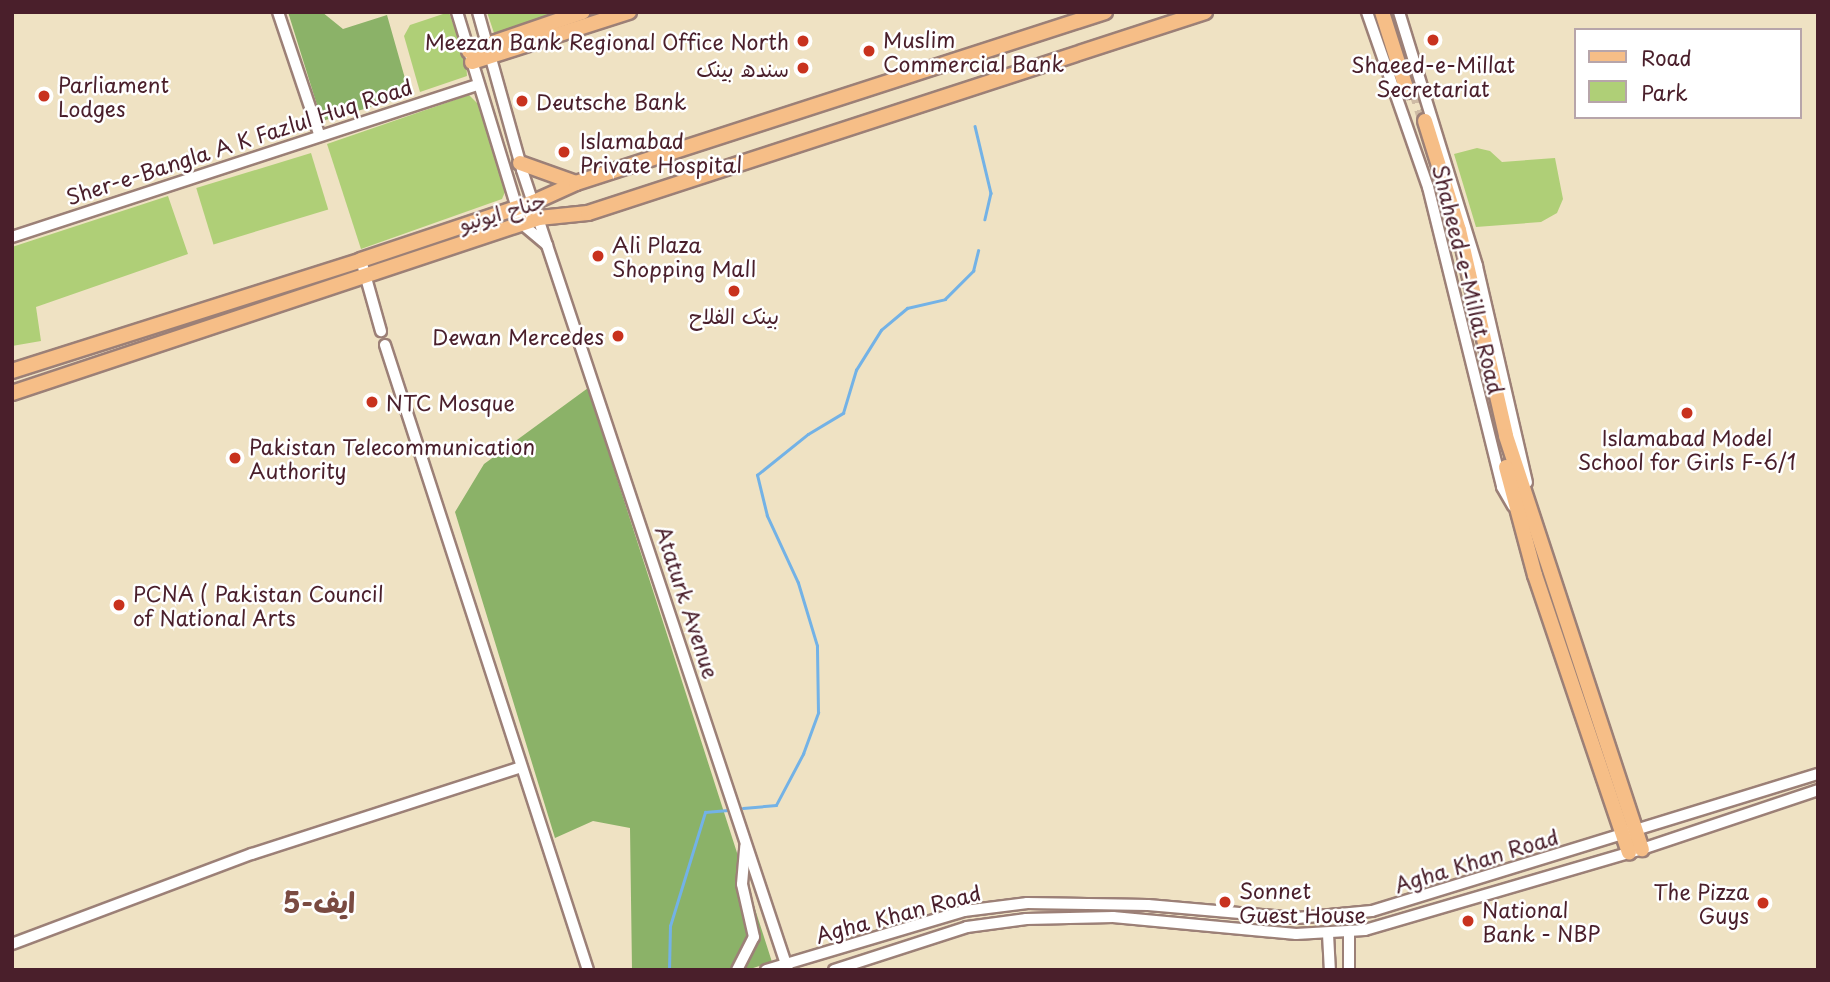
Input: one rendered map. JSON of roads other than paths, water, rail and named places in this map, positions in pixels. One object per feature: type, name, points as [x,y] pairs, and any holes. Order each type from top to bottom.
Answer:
[{"type":"main road","points":[[488,51],[583,12]]},
{"type":"main road","points":[[470,57],[629,12]]},
{"type":"main road","name":"جناح ایونیو","points":[[12,371],[361,260],[534,202],[576,183],[1105,12]]},
{"type":"main road","name":"جناح ایونیو","points":[[12,393],[539,218],[588,213],[1205,12]]},
{"type":"main road","points":[[1382,12],[1411,90],[1390,12]]},
{"type":"main road","name":"Shaheed-e-Millat Road","points":[[1422,122],[1524,511],[1532,564],[1587,708],[1636,851]]},
{"type":"main road","points":[[520,163],[576,183]]},
{"type":"main road","name":"Shaheed-e-Millat Road","points":[[1524,511],[1547,559],[1587,708]]},
{"type":"main road","points":[[1532,564],[1547,559]]},
{"type":"street","points":[[278,12],[319,134]]},
{"type":"street","points":[[457,12],[522,224],[549,247]]},
{"type":"street","name":"Ataturk Avenue","points":[[478,12],[520,163],[787,966]]},
{"type":"street","name":"Shaheed-e-Millat Road","points":[[1367,12],[1428,187],[1502,487],[1524,511],[1530,493],[1483,291],[1399,12]]},
{"type":"street","name":"Sher-e-Bangla A K Fazlul Huq Road","points":[[12,237],[319,134],[478,85]]},
{"type":"street","points":[[361,260],[381,331]]},
{"type":"street","points":[[385,345],[588,970]]},
{"type":"street","points":[[12,944],[253,854],[521,767]]},
{"type":"street","name":"Agha Khan Road","points":[[766,970],[787,966],[964,911],[1027,903],[1148,905],[1297,918],[1372,911],[1629,835],[1818,774]]},
{"type":"street","name":"Agha Khan Road","points":[[834,970],[967,927],[1026,919],[1113,917],[1328,934],[1376,928],[1636,851],[1818,790]]},
{"type":"street","points":[[737,970],[754,937],[742,884],[746,842]]},
{"type":"street","points":[[1372,911],[1376,928]]},
{"type":"street","points":[[1349,932],[1349,970]]},
{"type":"street","points":[[1328,934],[1330,970]]},
{"type":"waterway","points":[[975,126],[991,193],[985,219]]},
{"type":"waterway","points":[[743,808],[776,805],[803,754],[818,713],[817,646],[798,583],[767,516],[757,475],[808,434],[843,413],[856,370],[881,330],[907,308],[945,299],[973,271],[978,251]]},
{"type":"waterway","points":[[669,970],[670,926],[705,812],[728,810]]},
{"type":"tunnel","points":[[1415,89],[1425,121]]},
{"type":"place","name":"Shaeed-e-Millat Secretariat","points":[[1433,40]]},
{"type":"place","name":"Meezan Bank Regional Office North","points":[[803,41]]},
{"type":"place","name":"Muslim Commercial Bank","points":[[869,51]]},
{"type":"place","name":"سندھ بینک","points":[[803,68]]},
{"type":"place","name":"Parliament Lodges","points":[[44,96]]},
{"type":"place","name":"Deutsche Bank","points":[[522,101]]},
{"type":"place","name":"Islamabad Private Hospital","points":[[564,152]]},
{"type":"place","name":"Ali Plaza Shopping Mall","points":[[598,256]]},
{"type":"place","name":"بینک الفلاح","points":[[734,291]]},
{"type":"place","name":"Dewan Mercedes","points":[[618,336]]},
{"type":"place","name":"NTC Mosque","points":[[372,402]]},
{"type":"place","name":"Islamabad Model School for Girls F-6/1","points":[[1687,413]]},
{"type":"place","name":"Pakistan Telecommunication Authority","points":[[235,458]]},
{"type":"place","name":"PCNA ( Pakistan Council of National Arts","points":[[119,605]]},
{"type":"place","name":"Sonnet Guest House","points":[[1225,902]]},
{"type":"place","name":"The Pizza Guys","points":[[1763,903]]},
{"type":"place","name":"National Bank - NBP","points":[[1468,921]]},
{"type":"district","name":"ایف-5","points":[[319,902]]}]
